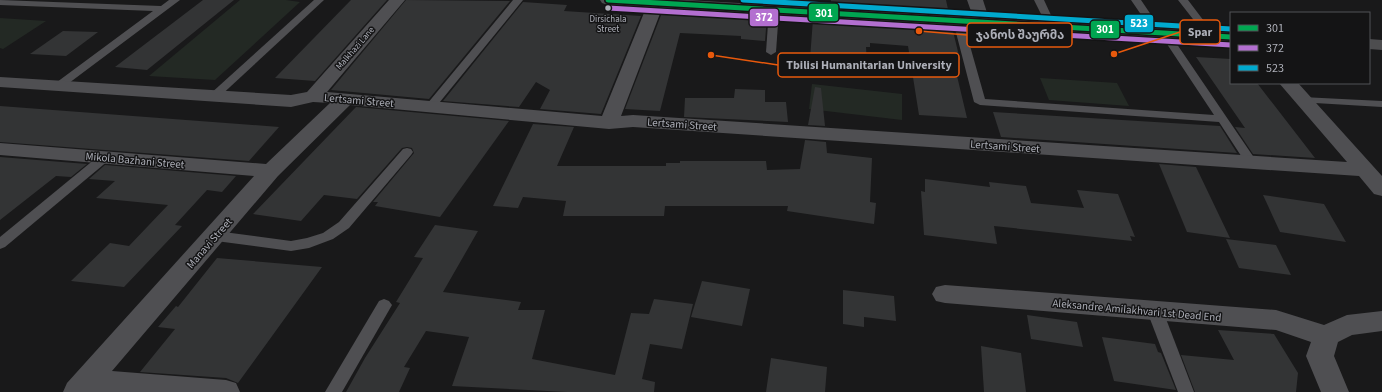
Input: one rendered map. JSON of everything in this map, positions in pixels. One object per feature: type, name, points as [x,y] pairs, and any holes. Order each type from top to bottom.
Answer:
[{"type":"main road","points":[[608,0],[1230,37]]},
{"type":"main road","points":[[1370,44],[1382,45]]},
{"type":"street","name":"Malkhazi Lane","points":[[313,96],[396,0]]},
{"type":"street","points":[[975,0],[982,22]]},
{"type":"street","points":[[608,123],[656,3]]},
{"type":"street","name":"Lertsami Street","points":[[0,82],[57,87],[291,101],[313,96],[346,98],[608,123],[633,121],[1364,170]]},
{"type":"street","points":[[1289,84],[1382,190]]},
{"type":"street","name":"Manavi Street","points":[[83,386],[216,236],[271,171],[346,98]]},
{"type":"street","name":"Mikola Bazhani Street","points":[[0,149],[271,171]]},
{"type":"street","name":"Aleksandre Amilakhvari 1st Dead End","points":[[945,294],[1276,320],[1326,336]]},
{"type":"street","points":[[1334,392],[1320,356],[1326,336],[1347,325],[1382,321]]},
{"type":"street","points":[[83,386],[226,392]]},
{"type":"lane","points":[[57,87],[175,0]]},
{"type":"lane","points":[[213,96],[319,0]]},
{"type":"lane","points":[[431,106],[518,0]]},
{"type":"lane","points":[[1039,0],[1052,26]]},
{"type":"lane","points":[[1136,0],[1223,119],[1251,162]]},
{"type":"lane","points":[[1183,0],[1210,35]]},
{"type":"lane","points":[[0,2],[162,9]]},
{"type":"lane","points":[[771,52],[774,10]]},
{"type":"lane","points":[[958,21],[980,102],[1223,119]]},
{"type":"lane","points":[[1302,100],[1382,104]]},
{"type":"lane","points":[[216,236],[291,246],[309,243],[328,236],[344,224],[407,152]]},
{"type":"lane","points":[[0,244],[105,157]]},
{"type":"lane","points":[[333,392],[384,305]]},
{"type":"lane","points":[[1155,311],[1186,392]]},
{"type":"shaded area","points":[[240,0],[286,0],[300,2],[215,80],[149,76]]},
{"type":"shaded area","points":[[0,18],[46,21],[3,49],[0,48]]},
{"type":"shaded area","points":[[1040,78],[1117,83],[1129,106],[1049,100]]},
{"type":"shaded area","points":[[812,84],[902,94],[902,120],[809,109]]},
{"type":"building","points":[[203,0],[234,0],[147,70],[115,67]]},
{"type":"building","points":[[351,0],[387,0],[315,81],[275,78]]},
{"type":"building","points":[[406,0],[510,1],[429,99],[331,90]]},
{"type":"building","points":[[831,0],[946,0],[949,14],[830,7]]},
{"type":"building","points":[[523,2],[567,5],[564,11],[641,16],[601,114],[540,109],[550,90],[536,82],[519,107],[443,101]]},
{"type":"building","points":[[663,10],[767,16],[765,41],[741,39],[741,36],[680,33],[660,111],[625,109]]},
{"type":"building","points":[[813,19],[952,27],[960,60],[953,59],[967,118],[919,115],[908,46],[870,43],[870,47],[866,47],[867,63],[810,59]]},
{"type":"building","points":[[63,31],[98,32],[66,56],[30,54]]},
{"type":"building","points":[[1196,57],[1230,59],[1230,84],[1258,84],[1315,158],[1253,154],[1235,127],[1245,128]]},
{"type":"building","points":[[815,87],[821,88],[825,126],[808,125]]},
{"type":"building","points":[[735,89],[765,90],[765,102],[786,102],[788,122],[684,117],[685,98],[734,98]]},
{"type":"building","points":[[0,106],[279,127],[249,161],[0,142]]},
{"type":"building","points":[[356,107],[509,121],[440,217],[375,206],[378,202],[373,202],[414,153],[412,148],[407,147],[402,148],[357,199],[324,195],[301,221],[253,214]]},
{"type":"building","points":[[993,112],[1220,126],[1237,153],[1001,137]]},
{"type":"building","points":[[533,124],[574,127],[557,166],[666,166],[666,163],[680,163],[680,161],[766,161],[767,170],[800,169],[805,140],[826,142],[827,153],[872,158],[870,202],[876,203],[874,224],[787,211],[788,206],[665,206],[664,216],[563,216],[566,201],[523,197],[518,208],[493,206]]},
{"type":"building","points":[[0,157],[87,164],[71,177],[56,176],[0,220]]},
{"type":"building","points":[[1159,164],[1196,167],[1230,238],[1187,232]]},
{"type":"building","points":[[105,165],[236,176],[222,192],[207,190],[175,225],[182,226],[124,287],[71,281],[110,243],[129,246],[168,205],[96,198],[115,181],[89,179]]},
{"type":"building","points":[[925,179],[990,187],[989,182],[1026,186],[1031,203],[1084,208],[1077,190],[1118,194],[1135,237],[1130,236],[1132,241],[994,226],[997,244],[924,235],[921,191],[925,192]]},
{"type":"building","points":[[1263,195],[1324,204],[1346,242],[1280,232]]},
{"type":"building","points":[[435,225],[478,231],[443,292],[521,302],[518,310],[545,310],[532,359],[615,375],[631,313],[649,314],[654,299],[693,304],[682,349],[650,344],[642,379],[655,382],[654,392],[567,392],[452,386],[469,337],[426,331],[404,367],[410,368],[399,392],[346,392],[365,358],[400,303],[396,302],[423,258],[414,257]]},
{"type":"building","points":[[1226,239],[1276,245],[1291,275],[1239,268]]},
{"type":"building","points":[[217,258],[322,267],[238,383],[226,378],[140,372],[175,329],[158,327],[176,306],[178,307]]},
{"type":"building","points":[[702,281],[750,289],[742,326],[691,317]]},
{"type":"building","points":[[843,290],[894,296],[896,321],[864,317],[864,327],[843,324]]},
{"type":"building","points":[[1027,315],[1077,322],[1083,347],[1031,339]]},
{"type":"building","points":[[1218,330],[1274,334],[1298,373],[1296,392],[1195,392],[1181,355],[1234,360]]},
{"type":"building","points":[[1102,337],[1155,344],[1158,352],[1161,353],[1176,390],[1114,381]]},
{"type":"building","points":[[981,346],[1021,353],[1026,392],[984,392]]},
{"type":"building","points":[[771,358],[827,367],[825,392],[766,392]]},
{"type":"transit line","name":"301","points":[[608,0],[1230,37]]},
{"type":"transit line","name":"523","points":[[743,0],[1230,29]]},
{"type":"transit line","name":"372","points":[[608,8],[1230,45]]},
{"type":"place","name":"Dirsichala Street","points":[[608,8]]},
{"type":"place","name":"ჯანოს შაურმა","points":[[919,31]]},
{"type":"place","name":"Spar","points":[[1114,54]]},
{"type":"place","name":"Tbilisi Humanitarian University","points":[[711,55]]}]
